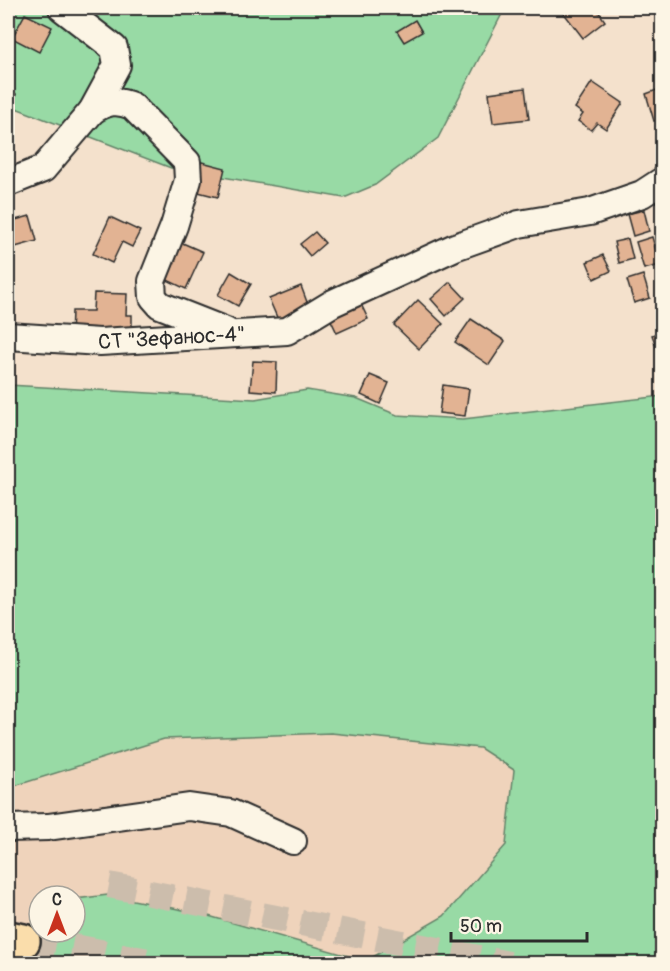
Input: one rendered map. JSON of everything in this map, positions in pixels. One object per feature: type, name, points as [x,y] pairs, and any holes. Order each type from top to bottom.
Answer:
[{"type":"street","points":[[8,183],[43,169],[92,111],[117,65],[114,48],[62,8]]},
{"type":"street","name":"СТ \"Зефанос-4\"","points":[[92,111],[105,103],[121,101],[132,106],[187,162],[188,180],[174,226],[152,281],[153,297],[160,305],[238,335]]},
{"type":"street","points":[[238,335],[286,331],[333,303],[455,247],[519,224],[590,212],[642,194],[663,181]]},
{"type":"street","name":"СТ \"Зефанос-4\"","points":[[8,336],[100,342],[238,335]]},
{"type":"street","points":[[8,828],[48,827],[189,807],[231,813],[293,841]]},
{"type":"shaded area","points":[[331,733],[480,748],[514,770],[506,845],[444,916],[366,962],[198,913],[108,895],[87,898],[87,884],[27,884],[27,933],[8,963],[8,788],[164,739]]},
{"type":"green space","points":[[8,8],[505,8],[438,138],[375,185],[344,198],[171,168],[8,105]]},
{"type":"green space","points":[[8,385],[255,399],[307,390],[356,398],[397,415],[463,419],[662,396],[662,963],[8,963],[27,933],[27,944],[87,944],[87,898],[108,895],[198,913],[366,961],[444,916],[506,845],[514,770],[480,748],[331,733],[164,739],[8,788]]},
{"type":"building","points":[[560,8],[596,8],[605,21],[583,38]]},
{"type":"building","points":[[25,14],[52,27],[39,52],[12,38]]},
{"type":"building","points":[[415,20],[422,32],[404,42],[397,31]]},
{"type":"building","points":[[592,82],[623,103],[606,129],[597,123],[591,130],[578,121],[583,114],[575,108]]},
{"type":"building","points":[[525,88],[529,119],[493,123],[489,93]]},
{"type":"building","points":[[662,88],[662,119],[654,121],[646,94]]},
{"type":"building","points":[[8,92],[16,94],[9,122],[8,121]]},
{"type":"building","points":[[198,161],[225,168],[218,197],[190,190]]},
{"type":"building","points":[[644,210],[649,231],[633,236],[627,214]]},
{"type":"building","points":[[30,216],[37,241],[8,249],[8,222]]},
{"type":"building","points":[[110,217],[140,231],[132,247],[122,242],[112,263],[93,254]]},
{"type":"building","points":[[315,232],[325,243],[310,256],[300,244]]},
{"type":"building","points":[[652,237],[660,265],[644,269],[636,242]]},
{"type":"building","points":[[628,239],[633,259],[619,263],[614,242]]},
{"type":"building","points":[[178,241],[203,252],[186,289],[161,277]]},
{"type":"building","points":[[603,255],[611,271],[594,279],[587,262]]},
{"type":"building","points":[[231,272],[251,284],[238,306],[218,295]]},
{"type":"building","points":[[643,275],[650,298],[634,303],[627,280]]},
{"type":"building","points":[[450,282],[465,298],[446,316],[431,299]]},
{"type":"building","points":[[301,286],[310,310],[279,322],[269,299]]},
{"type":"building","points":[[94,293],[127,294],[126,315],[132,315],[132,329],[71,337],[72,311],[93,311]]},
{"type":"building","points":[[418,300],[443,324],[419,349],[394,325]]},
{"type":"building","points":[[360,302],[368,319],[337,333],[329,316]]},
{"type":"building","points":[[471,319],[505,341],[489,365],[455,342]]},
{"type":"building","points":[[662,331],[662,362],[652,335]]},
{"type":"building","points":[[253,361],[277,362],[276,392],[250,390]]},
{"type":"building","points":[[370,375],[389,383],[380,404],[361,395]]},
{"type":"building","points":[[443,385],[469,389],[465,416],[439,413]]},
{"type":"tunnel","points":[[109,885],[509,964]]},
{"type":"tunnel","points":[[23,941],[145,964]]}]
